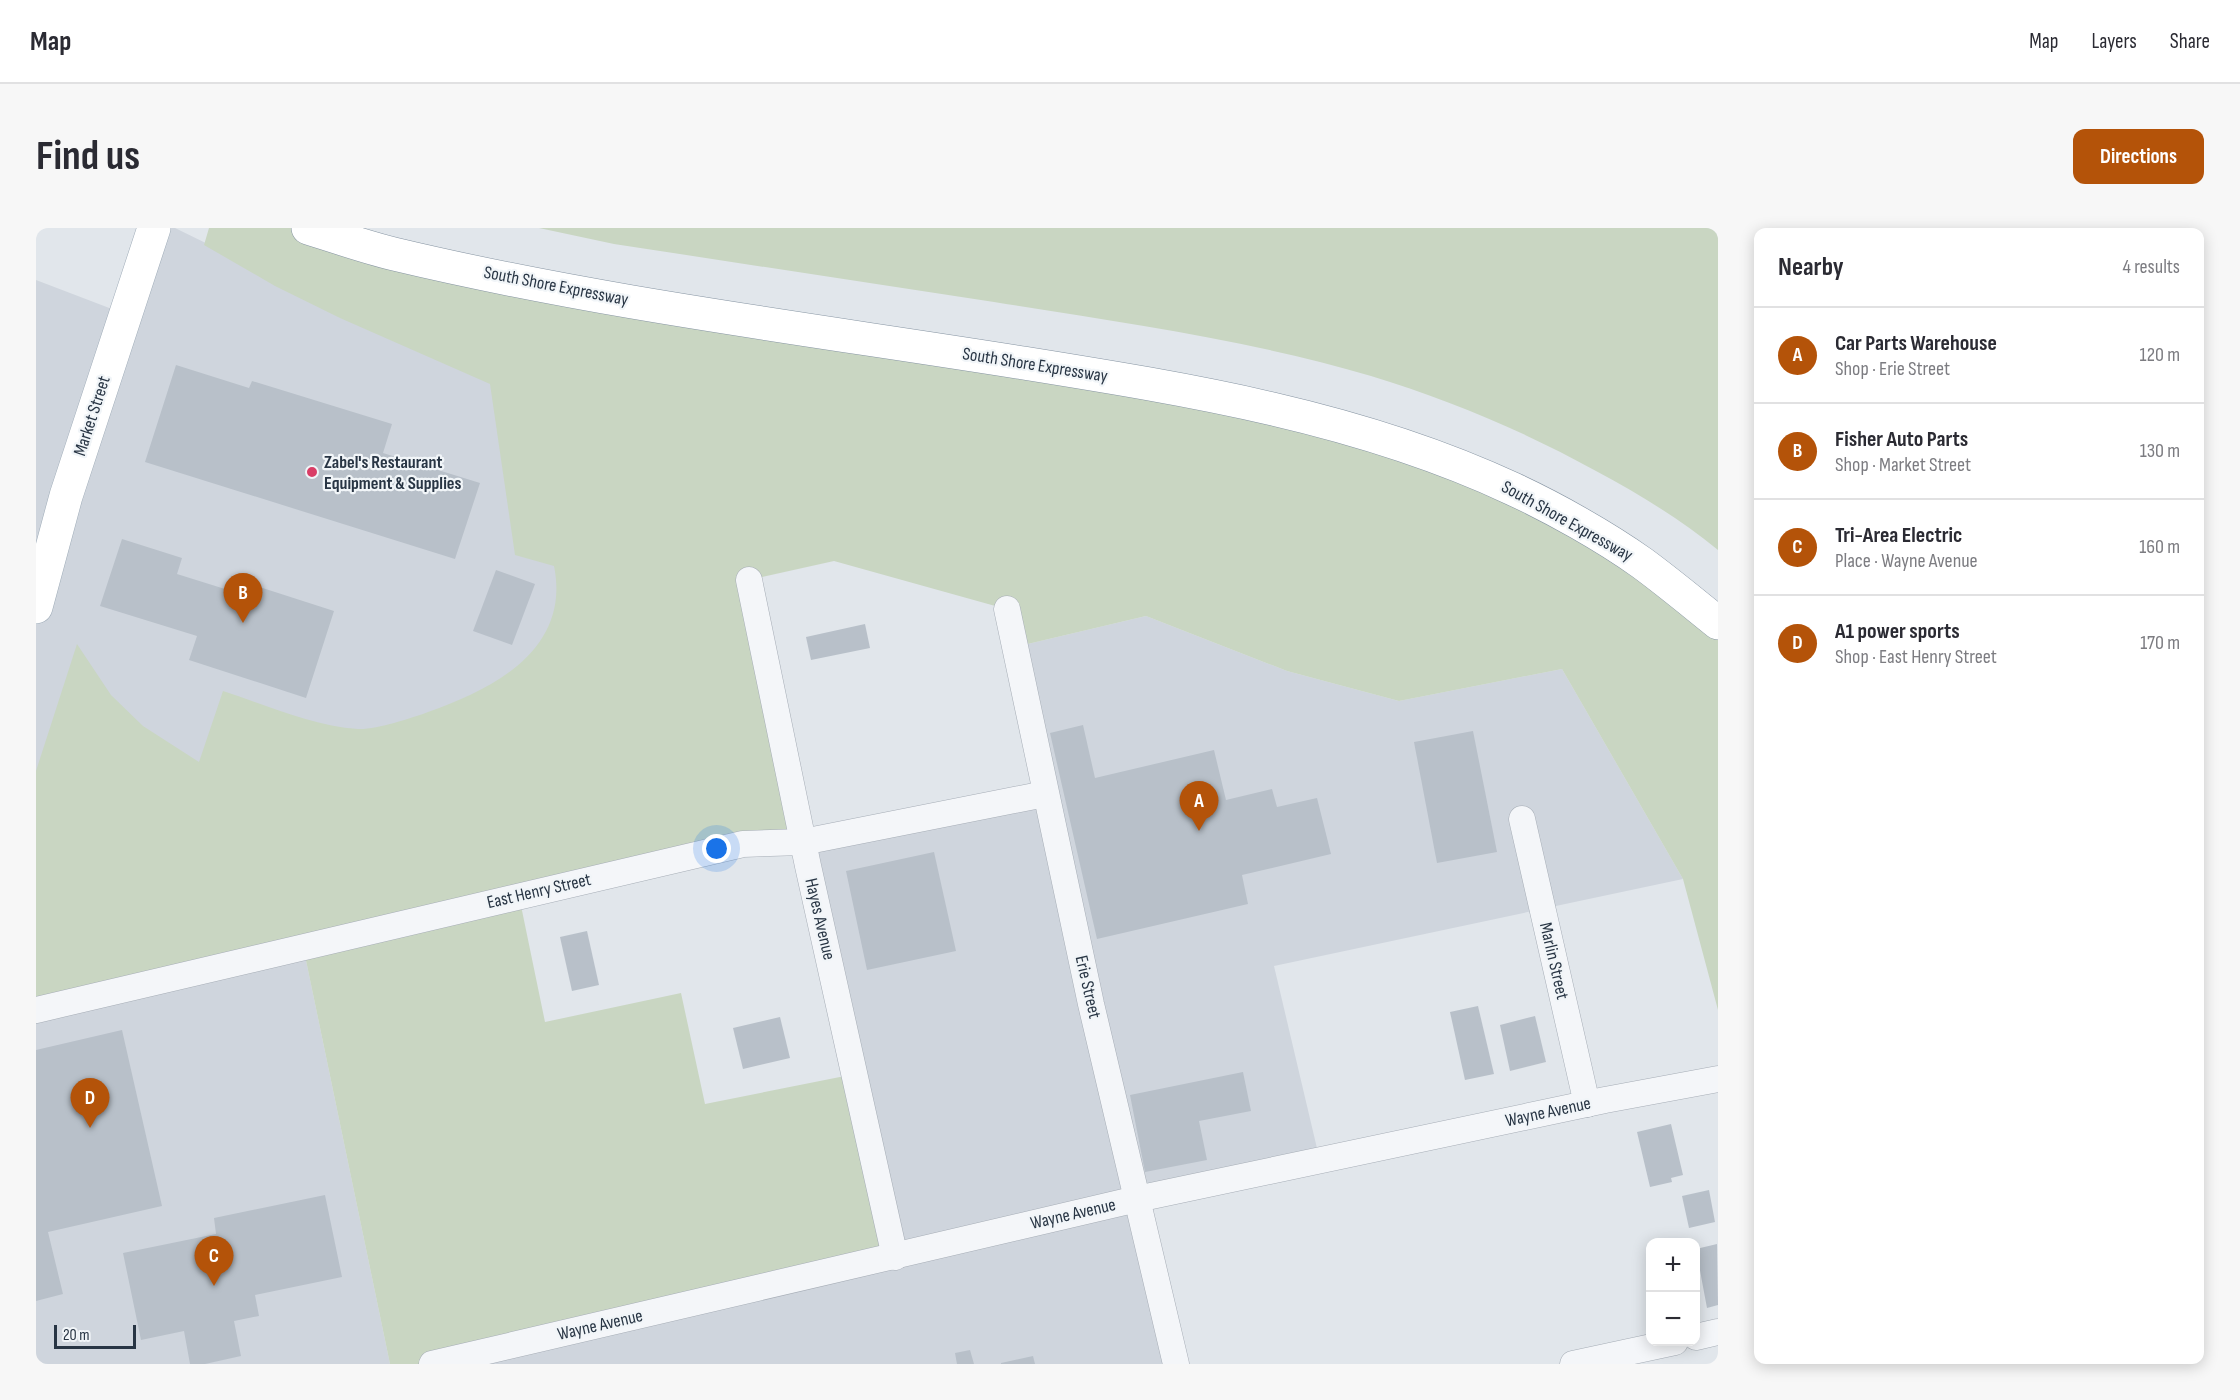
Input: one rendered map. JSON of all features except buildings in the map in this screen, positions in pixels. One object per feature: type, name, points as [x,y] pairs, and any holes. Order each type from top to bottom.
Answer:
[{"type":"main road","name":"Market Street","points":[[36,607],[66,496],[154,228]]},
{"type":"main road","name":"South Shore Expressway","points":[[308,228],[392,253],[597,296],[1123,379],[1239,401],[1335,424],[1456,464],[1552,508],[1640,561],[1718,622]]},
{"type":"street","name":"Hayes Avenue","points":[[748,580],[803,842],[895,1257]]},
{"type":"street","name":"Erie Street","points":[[1006,609],[1045,794],[1176,1364]]},
{"type":"street","name":"East Henry Street","points":[[36,1010],[743,844],[803,842],[1045,794]]},
{"type":"street","name":"Marlin Street","points":[[1522,819],[1587,1104]]},
{"type":"street","name":"Wayne Avenue","points":[[432,1364],[1137,1199],[1675,1085],[1718,1079]]},
{"type":"street","points":[[1700,1336],[1718,1332]]},
{"type":"street","points":[[1573,1364],[1653,1346]]},
{"type":"shaded area","points":[[154,228],[175,228],[535,404],[634,552],[303,946],[390,1364],[36,1364],[36,280],[125,314]]},
{"type":"shaded area","points":[[1146,616],[1287,671],[1399,701],[1562,669],[1683,879],[1274,966],[1320,1161],[1137,1199],[1176,1364],[432,1364],[895,1256],[803,842],[1045,794],[1015,647]]},
{"type":"green space","points":[[209,228],[308,228],[1123,379],[1456,464],[1718,623],[1718,1010],[1683,879],[1562,669],[1399,701],[1287,671],[1146,616],[1015,647],[1006,609],[834,561],[749,580],[803,842],[519,896],[545,1022],[681,993],[705,1104],[855,1074],[895,1257],[432,1364],[390,1364],[303,946],[36,1010],[36,771],[77,644],[111,695],[143,726],[199,762],[223,691],[324,724],[358,729],[383,726],[453,703],[501,678],[522,662],[539,643],[551,621],[556,595],[554,566],[515,555],[490,384],[340,318],[275,286],[204,245]]},
{"type":"green space","points":[[539,228],[1718,228],[1718,550],[1674,517],[1643,498],[1541,443],[1429,395],[1325,363],[1231,342],[1136,325],[614,244]]},
{"type":"place","name":"Zabel's Restaurant Equipment & Supplies","points":[[312,472]]},
{"type":"place","name":"Fisher Auto Parts","points":[[243,623]]},
{"type":"place","name":"Car Parts Warehouse","points":[[1199,831]]},
{"type":"place","name":"A1 power sports","points":[[90,1128]]},
{"type":"place","name":"Tri-Area Electric","points":[[214,1286]]}]
